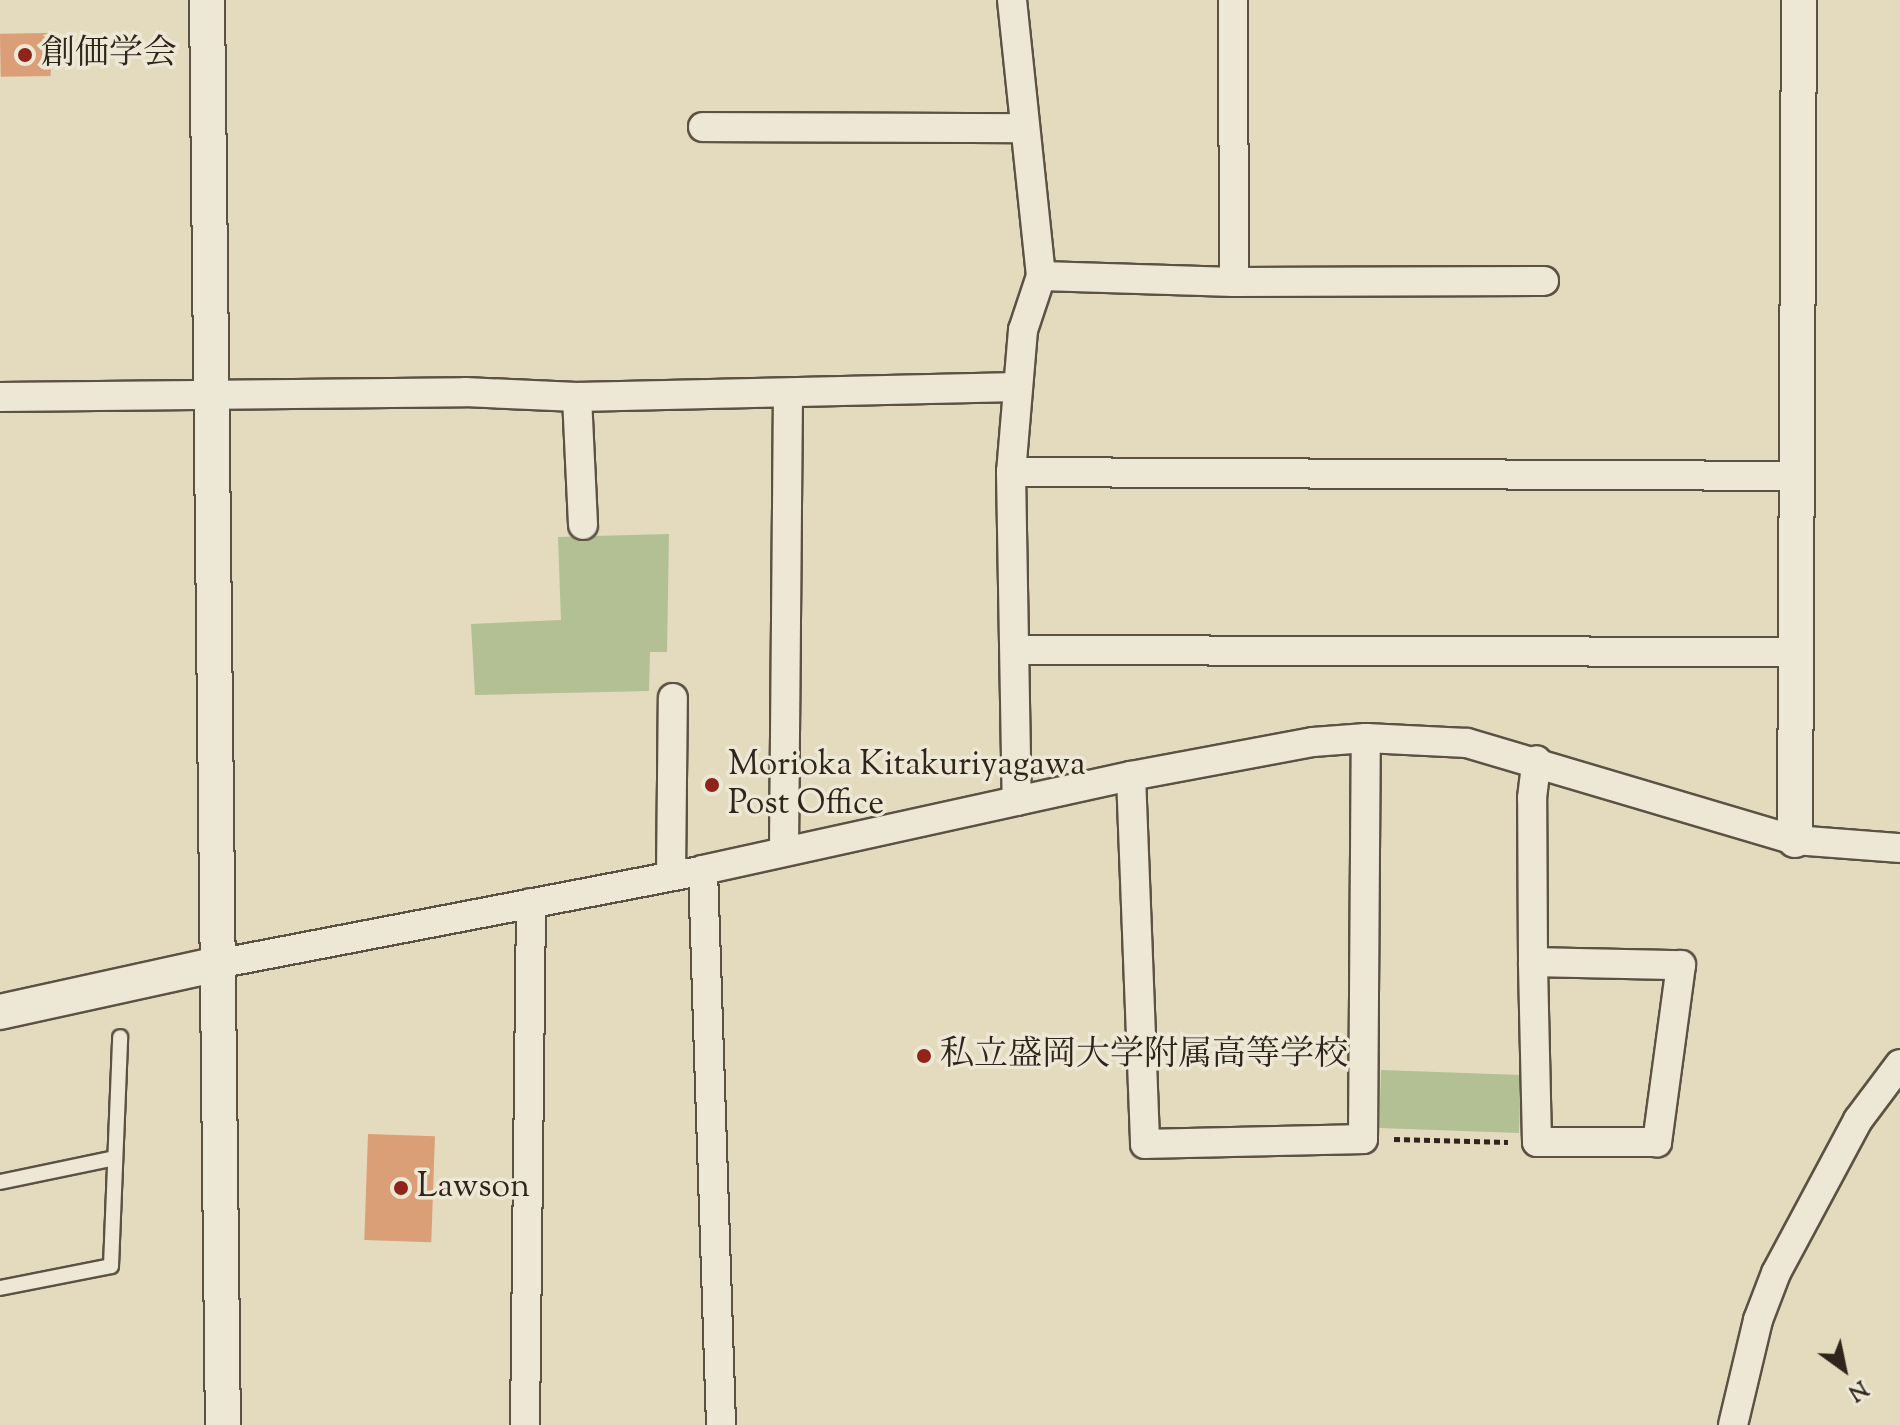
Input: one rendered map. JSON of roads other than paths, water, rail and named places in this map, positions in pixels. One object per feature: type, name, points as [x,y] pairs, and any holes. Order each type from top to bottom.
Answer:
[{"type":"street","points":[[207,0],[222,963],[223,1425]]},
{"type":"street","points":[[1012,0],[1041,276],[1023,330],[1011,472],[1017,801]]},
{"type":"street","points":[[1233,0],[1234,282]]},
{"type":"street","points":[[1795,840],[1799,0]]},
{"type":"street","points":[[703,127],[1024,128]]},
{"type":"street","points":[[1041,276],[1234,282],[1544,281]]},
{"type":"street","points":[[0,397],[214,393],[577,397],[1016,387]]},
{"type":"street","points":[[784,850],[788,394]]},
{"type":"street","points":[[577,397],[583,525]]},
{"type":"street","points":[[1011,472],[1795,476]]},
{"type":"street","points":[[1015,650],[1795,652]]},
{"type":"street","points":[[671,875],[673,698]]},
{"type":"street","points":[[0,1012],[222,963],[703,870],[1131,776],[1313,742],[1366,738],[1467,743],[1537,760],[1795,840],[1900,848]]},
{"type":"street","points":[[1131,776],[1145,1144],[1363,1139],[1366,738]]},
{"type":"street","points":[[1533,962],[1681,965],[1657,1142],[1537,1142],[1533,962],[1532,798],[1537,760]]},
{"type":"street","points":[[703,870],[721,1425]]},
{"type":"street","points":[[525,1425],[531,903]]},
{"type":"street","points":[[1733,1425],[1758,1320],[1776,1273],[1858,1120],[1900,1064]]},
{"type":"lane","points":[[0,1288],[111,1266],[120,1037]]},
{"type":"lane","points":[[0,1182],[115,1158]]},
{"type":"place","name":"創価学会","points":[[25,55]]},
{"type":"place","name":"Morioka Kitakuriyagawa Post Office","points":[[712,785]]},
{"type":"place","name":"私立盛岡大学附属高等学校","points":[[924,1056]]},
{"type":"place","name":"Lawson","points":[[401,1188]]}]
